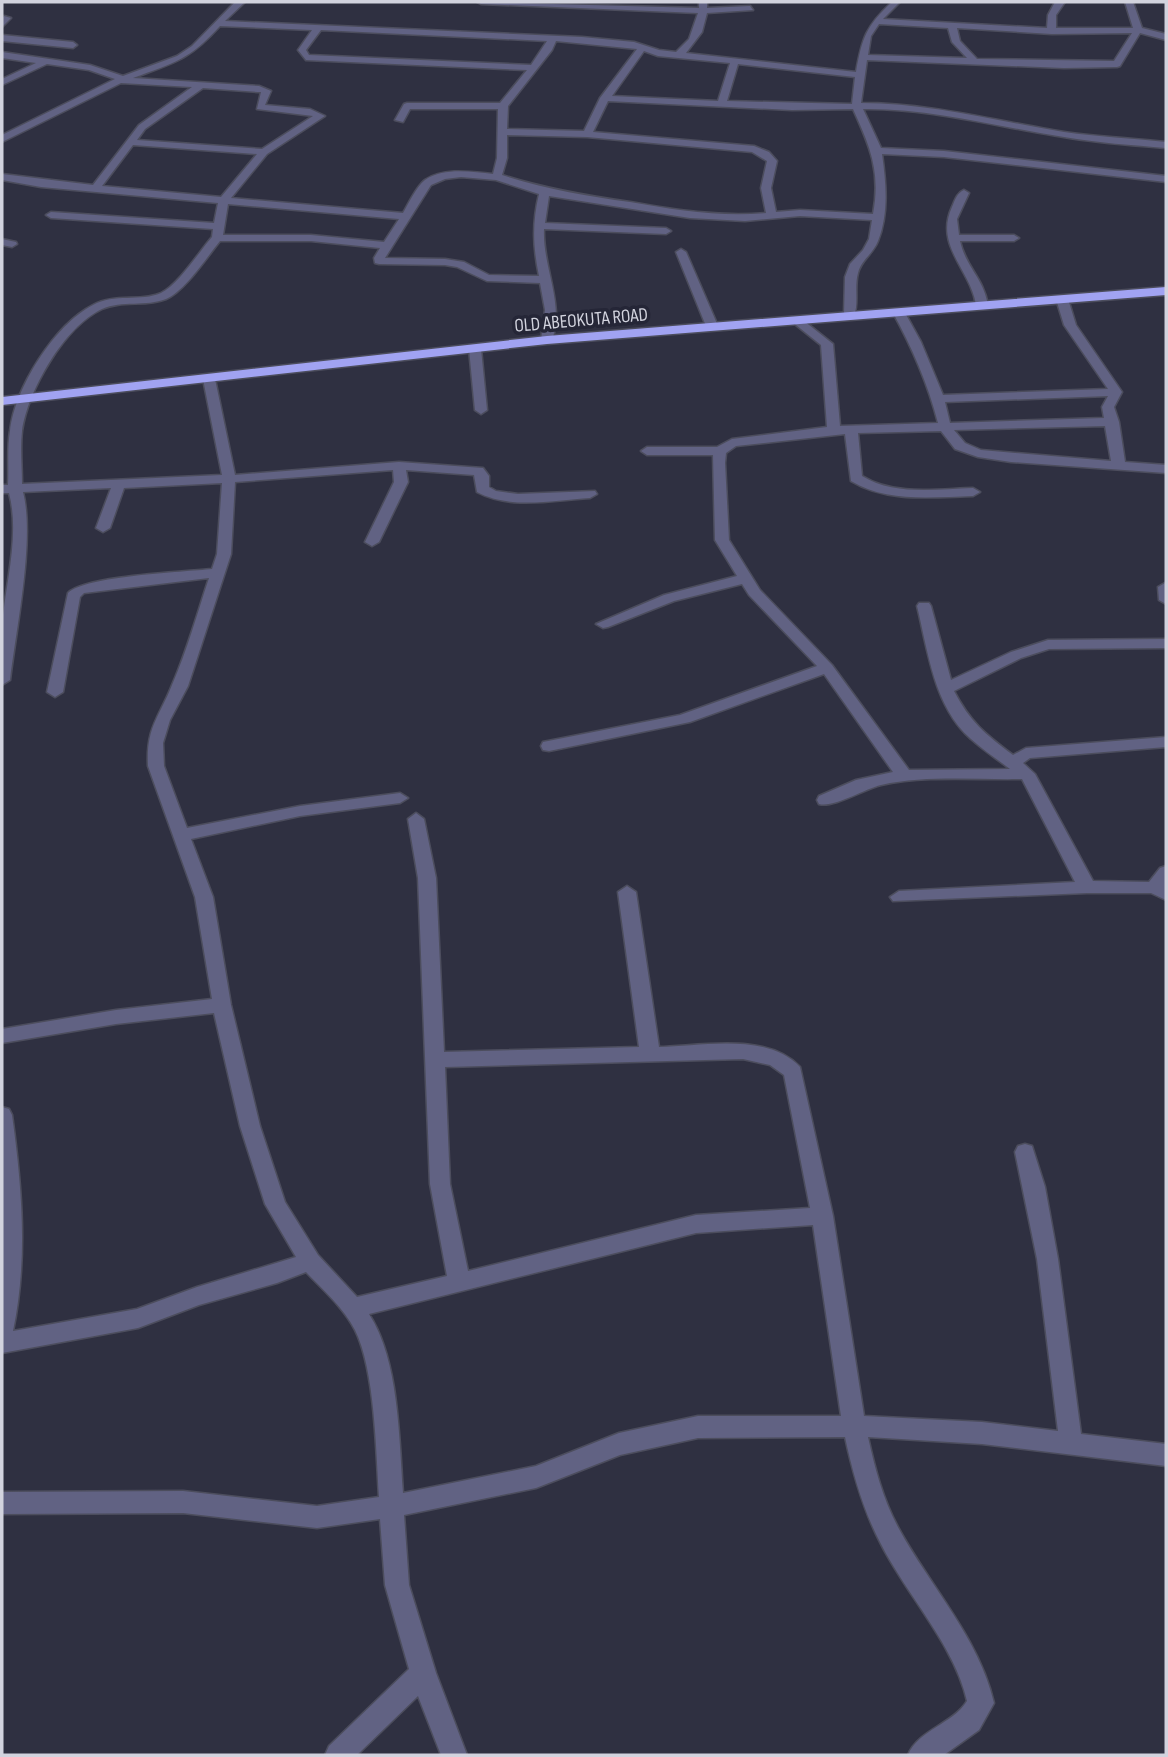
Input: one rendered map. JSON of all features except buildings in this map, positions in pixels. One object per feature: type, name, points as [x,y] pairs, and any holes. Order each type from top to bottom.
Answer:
[{"type":"highway","name":"OLD ABEOKUTA ROAD","points":[[2,401],[547,341],[850,314],[1166,291]]},
{"type":"street","points":[[2,139],[122,79],[180,58],[195,48],[214,26],[241,2]]},
{"type":"street","points":[[481,2],[750,8]]},
{"type":"street","points":[[850,314],[851,277],[855,264],[868,251],[882,195],[877,151],[856,105],[860,75],[867,36],[876,21],[896,2]]},
{"type":"street","points":[[1052,31],[1050,17],[1056,6],[1062,3],[1059,2]]},
{"type":"street","points":[[1129,2],[1139,30]]},
{"type":"street","points":[[684,54],[701,23],[704,6]]},
{"type":"street","points":[[876,21],[1052,31],[1139,30],[1160,26]]},
{"type":"street","points":[[214,26],[318,28],[612,42],[658,52],[860,75]]},
{"type":"street","points":[[952,27],[956,41],[975,62]]},
{"type":"street","points":[[318,28],[302,50],[301,53],[306,57],[531,68]]},
{"type":"street","points":[[864,57],[1064,65],[1117,64],[1139,30]]},
{"type":"street","points":[[1139,30],[1166,37]]},
{"type":"street","points":[[2,38],[73,45]]},
{"type":"street","points":[[497,177],[502,158],[503,106],[552,39]]},
{"type":"street","points":[[587,134],[605,98],[643,47]]},
{"type":"street","points":[[2,55],[90,68],[122,79],[259,89],[265,91],[260,107],[319,115],[319,118],[264,152],[223,201],[218,232],[187,276],[162,297],[116,301],[97,307],[73,326],[49,353],[24,399],[16,431],[8,489],[20,508],[16,575],[2,680]]},
{"type":"street","points":[[722,103],[735,61]]},
{"type":"street","points":[[2,82],[45,62]]},
{"type":"street","points":[[96,188],[142,127],[200,86]]},
{"type":"street","points":[[605,98],[811,107],[856,105],[934,111],[1067,135],[1166,145]]},
{"type":"street","points":[[400,120],[405,107],[409,106],[503,106]]},
{"type":"street","points":[[503,132],[587,134],[754,149],[766,154],[772,161],[765,178],[764,195],[772,215]]},
{"type":"street","points":[[131,142],[264,152]]},
{"type":"street","points":[[877,151],[944,154],[1166,179]]},
{"type":"street","points":[[544,280],[487,278],[460,264],[445,262],[379,261],[427,183],[462,174],[497,177],[545,192],[690,215],[745,218],[800,213],[878,217]]},
{"type":"street","points":[[2,177],[41,184],[405,216]]},
{"type":"street","points":[[545,192],[538,245],[551,310],[547,341]]},
{"type":"street","points":[[964,193],[952,219],[954,238],[958,256],[979,287],[982,305]]},
{"type":"street","points":[[320,219],[330,210]]},
{"type":"street","points":[[51,215],[387,246]]},
{"type":"street","points":[[539,226],[666,230]]},
{"type":"street","points":[[302,238],[311,229]]},
{"type":"street","points":[[954,238],[1014,239]]},
{"type":"street","points":[[681,252],[712,326]]},
{"type":"street","points":[[1062,299],[1070,326],[1116,392]]},
{"type":"street","points":[[898,311],[915,342],[938,399],[945,428],[960,446],[978,453],[1166,469]]},
{"type":"street","points":[[795,319],[827,344],[834,430]]},
{"type":"street","points":[[475,349],[481,410]]},
{"type":"street","points":[[209,379],[229,479],[224,554],[180,686],[162,720],[155,743],[156,766],[204,897],[222,1005],[250,1126],[275,1203],[310,1261],[353,1308],[365,1327],[376,1357],[392,1506],[397,1585],[424,1673],[454,1755]]},
{"type":"street","points":[[938,399],[1116,392]]},
{"type":"street","points":[[1116,392],[1108,407],[1113,422],[1119,467]]},
{"type":"street","points":[[647,451],[720,451],[732,443],[834,430],[1113,422]]},
{"type":"street","points":[[851,431],[856,478],[864,485],[884,490],[973,492]]},
{"type":"street","points":[[720,451],[718,463],[722,540],[744,579],[827,668],[904,775]]},
{"type":"street","points":[[8,489],[229,479],[399,466],[478,471],[482,476],[482,489],[489,495],[504,498],[590,494]]},
{"type":"street","points":[[372,542],[401,482],[399,466]]},
{"type":"street","points":[[103,528],[119,484]]},
{"type":"street","points":[[55,692],[73,596],[79,590],[217,573]]},
{"type":"street","points":[[603,624],[669,598],[744,579]]},
{"type":"street","points":[[924,606],[945,689],[960,717],[975,735],[1027,774],[1087,887]]},
{"type":"street","points":[[945,689],[1016,655],[1048,645],[1166,643]]},
{"type":"street","points":[[549,746],[684,719],[827,668]]},
{"type":"street","points":[[1014,762],[1026,753],[1166,742]]},
{"type":"street","points":[[825,800],[862,784],[904,775],[1027,774]]},
{"type":"street","points":[[182,835],[300,811],[401,798]]},
{"type":"street","points":[[416,819],[427,878],[440,1184],[459,1282]]},
{"type":"street","points":[[899,897],[1087,887],[1160,891],[1166,872]]},
{"type":"street","points":[[627,892],[650,1054]]},
{"type":"street","points":[[2,1035],[116,1017],[222,1005]]},
{"type":"street","points":[[433,1060],[743,1052],[771,1057],[786,1063],[793,1072],[822,1216],[854,1426],[867,1485],[890,1537],[936,1609],[976,1681],[981,1703],[970,1721],[920,1755]]},
{"type":"street","points":[[2,1115],[9,1168],[12,1255],[2,1330]]},
{"type":"street","points":[[1025,1152],[1045,1250],[1071,1443]]},
{"type":"street","points":[[353,1308],[696,1224],[822,1216]]},
{"type":"street","points":[[2,1343],[138,1318],[197,1296],[277,1274],[310,1261]]},
{"type":"street","points":[[2,1503],[183,1502],[317,1517],[392,1506],[536,1476],[619,1444],[698,1426],[854,1426],[982,1433],[1166,1455]]},
{"type":"street","points":[[338,1755],[424,1673]]}]
